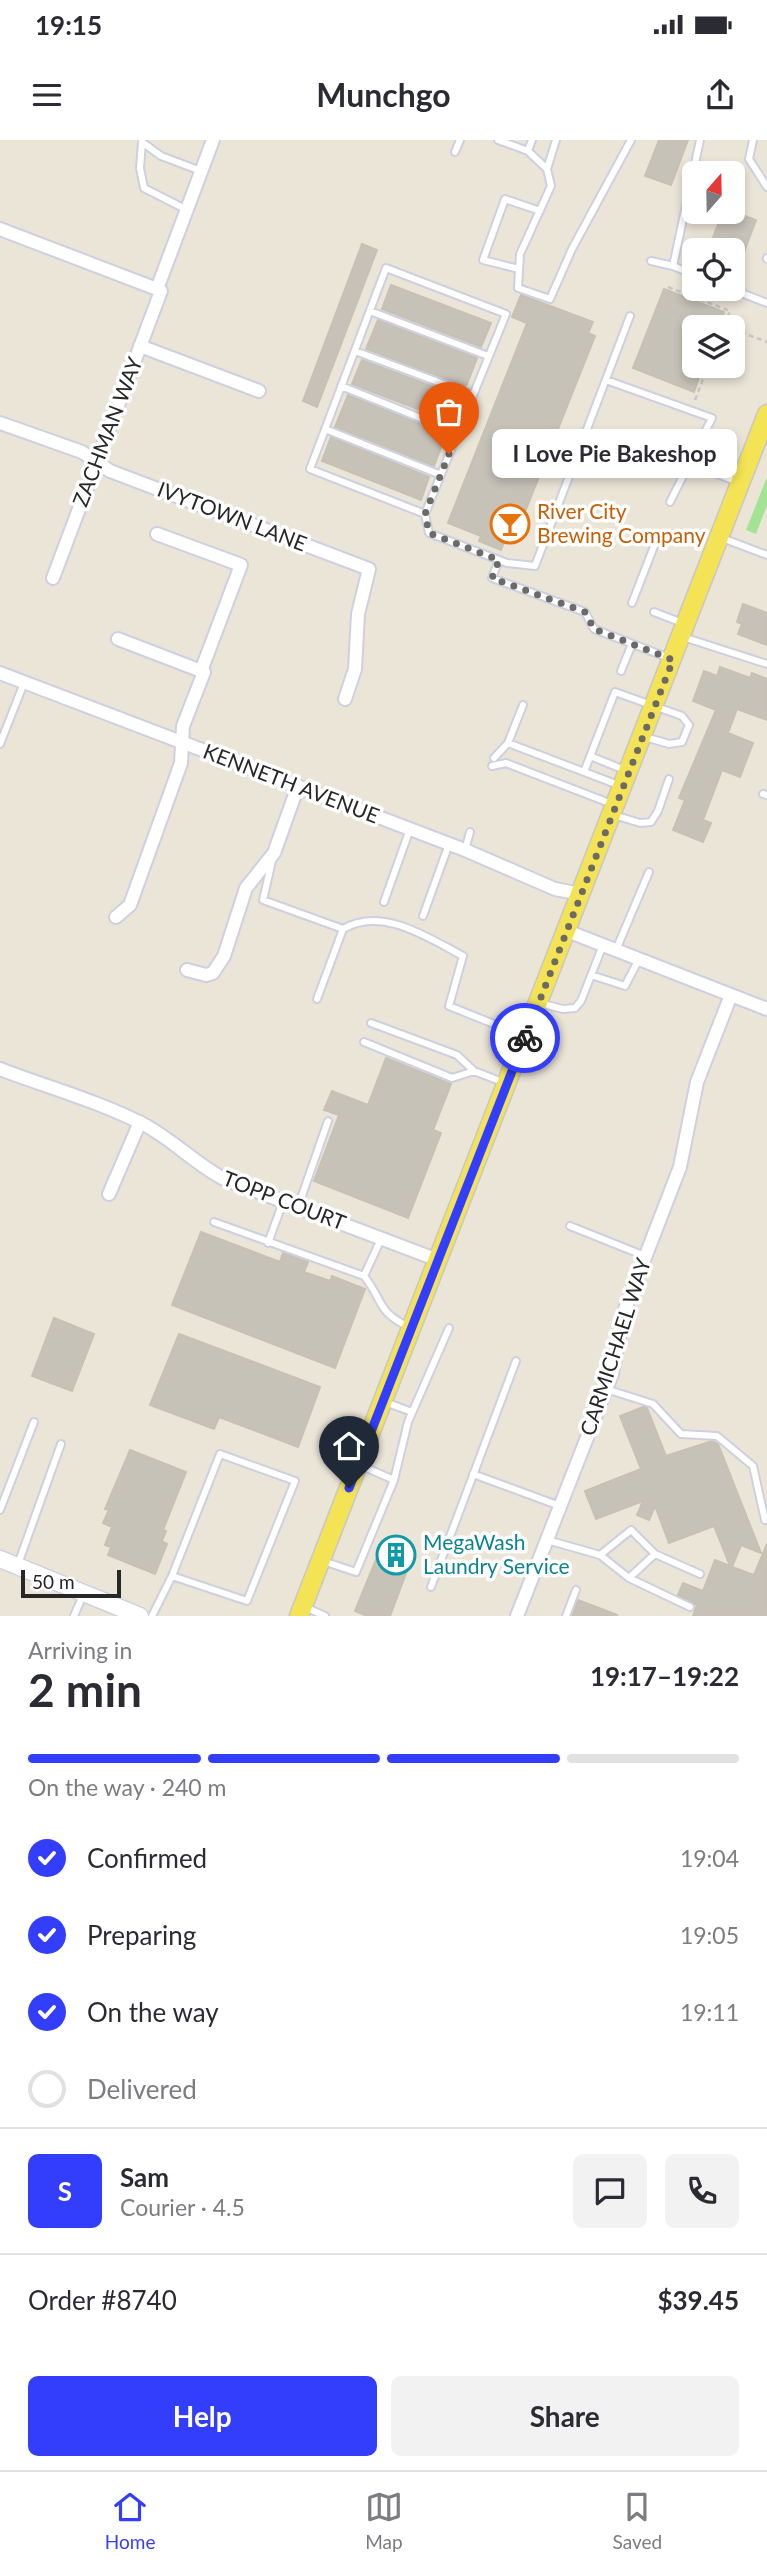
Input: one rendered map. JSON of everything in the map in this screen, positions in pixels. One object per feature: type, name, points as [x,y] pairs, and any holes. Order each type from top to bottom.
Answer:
[{"type":"main road","points":[[301,1611],[767,415]]},
{"type":"main road","points":[[0,1559],[140,1616]]},
{"type":"street","name":"ZACHMAN WAY","points":[[53,578],[161,290],[157,289],[213,140]]},
{"type":"street","points":[[0,229],[157,289]]},
{"type":"street","points":[[140,346],[259,391]]},
{"type":"street","name":"IVYTOWN LANE","points":[[0,423],[82,452],[110,471],[369,569],[358,614],[356,661],[345,699]]},
{"type":"street","points":[[157,534],[241,565],[201,671]]},
{"type":"street","points":[[116,917],[130,905],[181,763],[183,726],[204,672],[118,639]]},
{"type":"street","name":"KENNETH AVENUE","points":[[0,673],[465,850],[555,889],[581,894]]},
{"type":"street","points":[[187,970],[206,975],[220,965],[246,888],[274,853],[298,786]]},
{"type":"street","points":[[567,931],[767,1009]]},
{"type":"street","name":"CARMICHAEL WAY","points":[[517,1616],[615,1365],[624,1312],[680,1167],[697,1082],[731,995]]},
{"type":"street","name":"TOPP COURT","points":[[0,1069],[139,1122],[164,1135],[207,1170],[438,1260]]},
{"type":"street","points":[[109,1194],[139,1122]]},
{"type":"lane","points":[[456,152],[460,140]]},
{"type":"lane","points":[[498,140],[528,151],[547,169]]},
{"type":"lane","points":[[528,151],[532,140]]},
{"type":"lane","points":[[556,140],[547,169],[551,186],[520,254],[518,288],[550,299],[572,249],[631,140]]},
{"type":"lane","points":[[673,266],[700,140]]},
{"type":"lane","points":[[753,140],[749,159],[767,187]]},
{"type":"lane","points":[[187,210],[144,188],[140,168],[142,142],[161,156],[201,171]]},
{"type":"lane","points":[[519,268],[484,260],[505,199],[540,211]]},
{"type":"lane","points":[[651,261],[682,270]]},
{"type":"lane","points":[[425,514],[310,469],[386,268],[506,314],[425,514],[429,533],[499,560],[535,566],[630,316]]},
{"type":"lane","points":[[745,294],[767,303]]},
{"type":"lane","points":[[370,311],[488,356]]},
{"type":"lane","points":[[355,351],[473,395]]},
{"type":"lane","points":[[606,380],[712,418],[670,502]]},
{"type":"lane","points":[[341,386],[458,433]]},
{"type":"lane","points":[[325,429],[441,475]]},
{"type":"lane","points":[[681,460],[741,484]]},
{"type":"lane","points":[[632,603],[658,536]]},
{"type":"lane","points":[[720,537],[767,555]]},
{"type":"lane","points":[[499,560],[492,578],[585,612],[594,629],[673,660]]},
{"type":"lane","points":[[654,612],[684,630],[767,664]]},
{"type":"lane","points":[[621,671],[632,643]]},
{"type":"lane","points":[[0,744],[24,683]]},
{"type":"lane","points":[[584,772],[614,692],[682,716],[689,725],[686,735],[676,744],[643,736]]},
{"type":"lane","points":[[523,705],[508,743],[493,762],[506,764],[640,823],[651,821],[658,811],[669,779]]},
{"type":"lane","points":[[508,743],[584,772],[626,780]]},
{"type":"lane","points":[[590,756],[626,780]]},
{"type":"lane","points":[[384,902],[411,829]]},
{"type":"lane","points":[[465,850],[470,832]]},
{"type":"lane","points":[[423,916],[449,844]]},
{"type":"lane","points":[[274,853],[263,900],[343,929]]},
{"type":"lane","points":[[616,950],[649,872]]},
{"type":"lane","points":[[317,999],[343,929],[356,921],[377,918],[431,939],[463,956],[449,1006],[526,1036]]},
{"type":"lane","points":[[539,1003],[563,1009],[575,1008],[581,1001],[603,945]]},
{"type":"lane","points":[[591,975],[625,986],[639,959]]},
{"type":"lane","points":[[372,1023],[457,1055],[474,1072],[506,1083]]},
{"type":"lane","points":[[364,1042],[452,1078],[474,1072]]},
{"type":"lane","points":[[298,1207],[328,1121]]},
{"type":"lane","points":[[268,1243],[284,1201]]},
{"type":"lane","points":[[214,1222],[363,1276],[371,1285],[380,1307],[393,1320],[412,1328]]},
{"type":"lane","points":[[570,1226],[645,1256]]},
{"type":"lane","points":[[363,1276],[381,1238]]},
{"type":"lane","points":[[321,1560],[356,1572],[394,1480],[412,1412],[449,1328]]},
{"type":"lane","points":[[430,1587],[516,1361]]},
{"type":"lane","points":[[606,1390],[653,1404],[681,1434],[717,1436],[753,1466],[765,1520]]},
{"type":"lane","points":[[383,1401],[412,1412]]},
{"type":"lane","points":[[0,1510],[34,1422]]},
{"type":"lane","points":[[17,1566],[61,1444]]},
{"type":"lane","points":[[152,1616],[172,1576],[220,1454],[295,1481],[247,1601],[172,1576]]},
{"type":"lane","points":[[359,1464],[394,1480]]},
{"type":"lane","points":[[473,1474],[560,1506]]},
{"type":"lane","points":[[600,1555],[631,1530],[655,1554],[700,1574]]},
{"type":"lane","points":[[547,1540],[600,1555],[629,1578],[690,1607]]},
{"type":"lane","points":[[629,1578],[655,1554]]},
{"type":"lane","points":[[566,1616],[576,1590]]},
{"type":"lane","points":[[74,1616],[84,1593]]},
{"type":"lane","points":[[301,1611],[325,1616]]},
{"type":"path","points":[[668,287],[730,311],[729,315]]},
{"type":"path","points":[[745,334],[767,342]]},
{"type":"path","points":[[695,400],[703,378]]},
{"type":"green space","points":[[767,477],[767,505],[756,534],[746,530]]},
{"type":"building","points":[[659,140],[688,140],[671,185],[645,176]]},
{"type":"building","points":[[746,216],[756,220],[745,249],[745,238],[713,238],[718,224],[746,224]]},
{"type":"building","points":[[362,244],[377,250],[317,407],[303,401]]},
{"type":"building","points":[[391,285],[491,323],[481,347],[382,309]]},
{"type":"building","points":[[664,289],[682,296],[682,301],[695,301],[724,312],[723,315],[682,315],[682,378],[699,378],[694,392],[633,368]]},
{"type":"building","points":[[521,295],[593,322],[588,333],[595,336],[515,537],[507,534],[501,550],[479,541],[481,536],[448,523],[527,323],[512,317]]},
{"type":"building","points":[[378,320],[477,358],[467,384],[465,386],[366,349]]},
{"type":"building","points":[[362,360],[461,397],[451,422],[352,384]]},
{"type":"building","points":[[348,395],[446,434],[434,466],[335,427]]},
{"type":"building","points":[[331,437],[429,477],[421,500],[322,461]]},
{"type":"building","points":[[743,604],[767,613],[767,645],[738,634],[742,624],[737,622]]},
{"type":"building","points":[[720,667],[750,678],[752,673],[767,679],[767,720],[737,709],[728,733],[753,743],[740,777],[722,770],[703,820],[711,823],[703,842],[673,830],[685,800],[679,798],[716,710],[693,701],[704,671],[717,676]]},
{"type":"building","points":[[386,1058],[451,1084],[433,1130],[441,1133],[408,1218],[314,1181],[339,1115],[324,1110],[332,1091],[368,1105]]},
{"type":"building","points":[[201,1232],[280,1262],[283,1253],[308,1262],[304,1272],[330,1281],[332,1276],[365,1289],[335,1368],[172,1305]]},
{"type":"building","points":[[54,1318],[94,1334],[72,1391],[32,1376]]},
{"type":"building","points":[[179,1334],[320,1387],[298,1447],[219,1417],[214,1429],[150,1405]]},
{"type":"building","points":[[647,1408],[666,1456],[712,1441],[718,1444],[761,1553],[741,1545],[732,1567],[754,1575],[767,1544],[767,1616],[693,1616],[697,1605],[678,1595],[683,1583],[703,1591],[715,1560],[730,1566],[714,1526],[669,1543],[655,1506],[649,1520],[637,1515],[643,1501],[596,1519],[585,1491],[641,1469],[620,1416]]},
{"type":"building","points":[[130,1450],[186,1472],[163,1530],[166,1531],[162,1541],[167,1544],[155,1574],[108,1555],[111,1547],[105,1545],[112,1527],[103,1523],[109,1510],[105,1509]]},
{"type":"building","points":[[384,1540],[414,1552],[390,1616],[367,1616],[355,1611]]},
{"type":"building","points":[[578,1600],[617,1615],[572,1616]]},
{"type":"way so far","points":[[449,454],[425,514],[429,533],[499,560],[492,578],[585,612],[594,629],[673,660],[525,1038]]},
{"type":"place","name":"I Love Pie Bakeshop","points":[[449,454]]},
{"type":"place","name":"River City Brewing Company","points":[[510,524]]},
{"type":"place","name":"MegaWash Laundry Service","points":[[396,1555]]},
{"type":"route","points":[[349,1488],[525,1038]]}]
